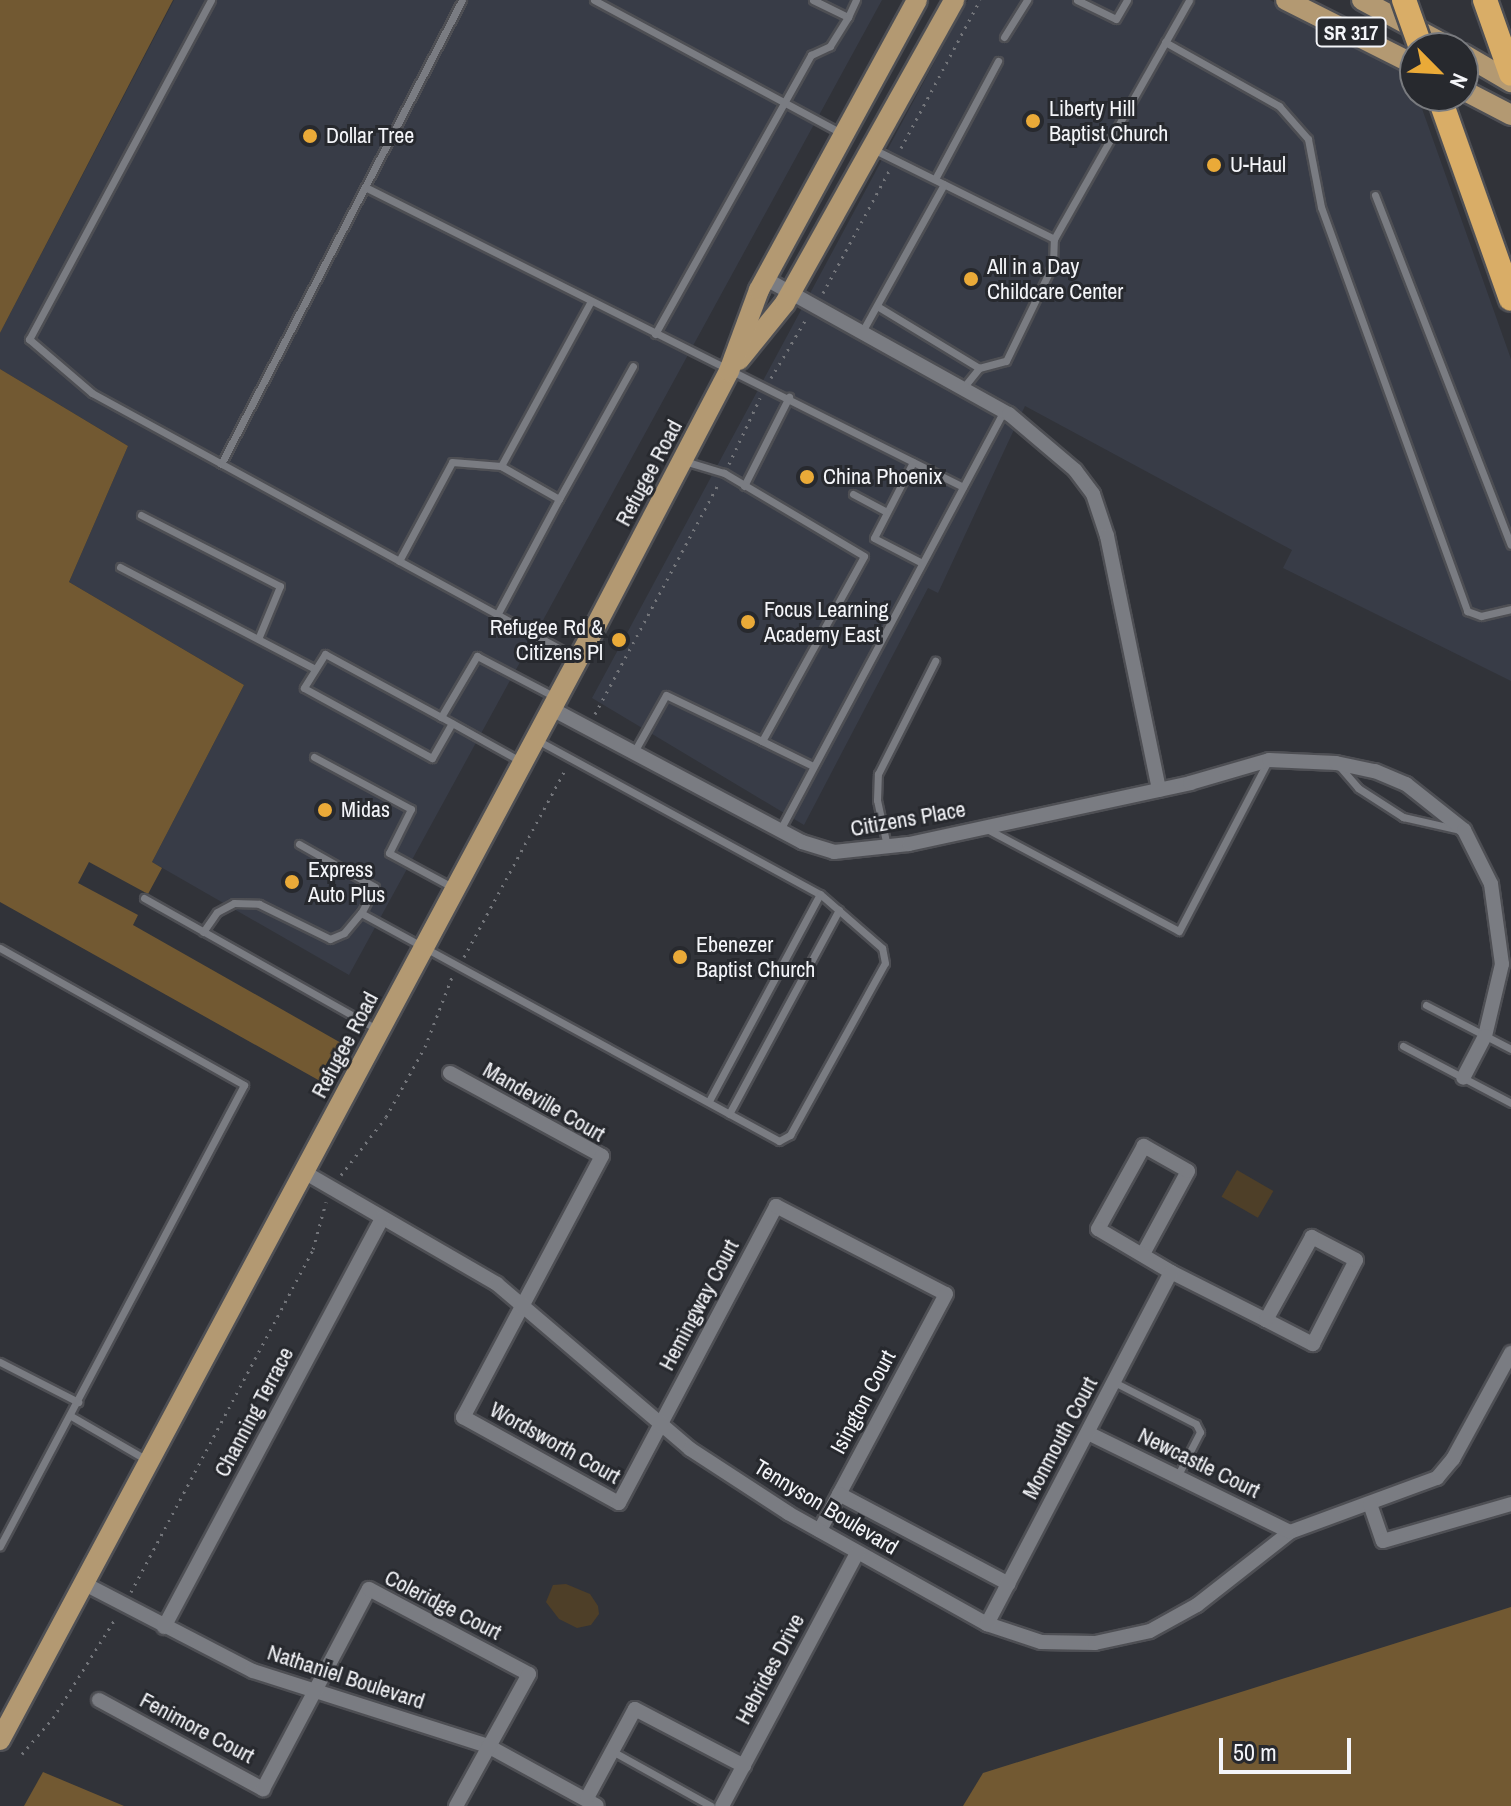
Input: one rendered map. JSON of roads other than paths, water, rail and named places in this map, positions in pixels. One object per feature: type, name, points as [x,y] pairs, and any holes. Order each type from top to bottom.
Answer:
[{"type":"highway","points":[[1404,0],[1415,32]]},
{"type":"highway","points":[[1487,6],[1511,74]]},
{"type":"highway","points":[[1445,112],[1511,299]]},
{"type":"main road","name":"Refugee Road","points":[[0,1740],[536,739],[729,371],[766,279],[917,0]]},
{"type":"main road","name":"Refugee Road","points":[[729,371],[791,293],[875,150],[954,0]]},
{"type":"main road","name":"SR 317","points":[[1286,0],[1399,57]]},
{"type":"main road","name":"SR 317","points":[[1362,0],[1421,32]]},
{"type":"main road","points":[[1479,63],[1511,82]]},
{"type":"main road","points":[[1479,98],[1511,115]]},
{"type":"street","points":[[766,279],[1004,411],[1043,439],[1093,494],[1107,536],[1159,790]]},
{"type":"street","name":"Citizens Place","points":[[554,704],[634,752],[780,830],[834,852],[888,848],[985,828],[1159,790],[1269,760],[1336,763],[1406,784],[1464,830],[1491,884],[1501,928],[1502,964],[1485,1036],[1463,1078]]},
{"type":"street","name":"Mandeville Court","points":[[450,1073],[602,1156],[524,1303]]},
{"type":"street","points":[[1143,1254],[1188,1171],[1144,1146],[1098,1229],[1171,1272],[1313,1344],[1356,1260],[1312,1237],[1266,1320]]},
{"type":"street","name":"Tennyson Boulevard","points":[[304,1172],[524,1303],[690,1449],[857,1553],[987,1624],[1041,1642],[1122,1640],[1176,1619],[1290,1532],[1437,1478],[1453,1459],[1511,1353]]},
{"type":"street","name":"Isington Court","points":[[776,1206],[946,1294],[820,1530]]},
{"type":"street","name":"Hemingway Court","points":[[662,1424],[776,1206]]},
{"type":"street","name":"Channing Terrace","points":[[164,1627],[382,1218]]},
{"type":"street","name":"Monmouth Court","points":[[987,1624],[1171,1272]]},
{"type":"street","name":"Wordsworth Court","points":[[524,1303],[463,1417],[619,1503],[662,1424]]},
{"type":"street","name":"Newcastle Court","points":[[1088,1433],[1290,1532]]},
{"type":"street","points":[[839,1494],[1009,1584]]},
{"type":"street","points":[[1370,1504],[1383,1541],[1511,1504]]},
{"type":"street","name":"Hebrides Drive","points":[[722,1806],[857,1553]]},
{"type":"street","name":"Nathaniel Boulevard","points":[[83,1583],[253,1671],[314,1693],[488,1746],[592,1802]]},
{"type":"street","name":"Coleridge Court","points":[[314,1693],[369,1589],[529,1674],[488,1746]]},
{"type":"street","name":"Fenimore Court","points":[[99,1700],[263,1789],[314,1693]]},
{"type":"street","points":[[592,1802],[612,1751],[635,1709],[744,1766]]},
{"type":"street","points":[[456,1806],[488,1746]]},
{"type":"lane","points":[[211,0],[29,339],[92,393],[578,659]]},
{"type":"lane","points":[[221,464],[462,0]]},
{"type":"lane","points":[[594,0],[845,135]]},
{"type":"lane","points":[[813,0],[848,17]]},
{"type":"lane","points":[[655,334],[811,55],[830,46],[856,0]]},
{"type":"lane","points":[[1004,37],[1027,0]]},
{"type":"lane","points":[[1077,0],[1116,19],[1127,0]]},
{"type":"lane","points":[[963,388],[979,368],[1006,361],[1053,264],[1054,239],[1189,0]]},
{"type":"lane","points":[[1165,42],[1279,106],[1308,139],[1321,207],[1467,611],[1481,616],[1511,609]]},
{"type":"lane","points":[[935,179],[998,61]]},
{"type":"lane","points":[[875,150],[1054,239]]},
{"type":"lane","points":[[862,332],[944,184]]},
{"type":"lane","points":[[365,187],[729,371],[789,397],[963,487]]},
{"type":"lane","points":[[1375,195],[1511,545]]},
{"type":"lane","points":[[501,466],[591,301]]},
{"type":"lane","points":[[877,306],[979,368]]},
{"type":"lane","points":[[497,615],[633,366]]},
{"type":"lane","points":[[744,486],[789,397]]},
{"type":"lane","points":[[780,830],[1004,411]]},
{"type":"lane","points":[[682,461],[724,473],[864,556]]},
{"type":"lane","points":[[399,561],[452,462],[501,466],[559,499]]},
{"type":"lane","points":[[762,741],[913,462]]},
{"type":"lane","points":[[853,494],[887,512]]},
{"type":"lane","points":[[141,515],[280,586],[258,639]]},
{"type":"lane","points":[[874,538],[922,563]]},
{"type":"lane","points":[[120,567],[315,669]]},
{"type":"lane","points":[[452,723],[432,758],[304,688],[325,654],[441,717],[452,723],[523,762]]},
{"type":"lane","points":[[441,717],[477,656],[554,704]]},
{"type":"lane","points":[[888,848],[877,800],[878,774],[935,661]]},
{"type":"lane","points":[[634,752],[666,695],[813,766]]},
{"type":"lane","points":[[361,913],[779,1141],[790,1135],[885,963],[882,948],[820,894],[536,739]]},
{"type":"lane","points":[[314,757],[411,809],[389,853],[456,889]]},
{"type":"lane","points":[[985,828],[1179,931],[1269,760]]},
{"type":"lane","points":[[1336,763],[1381,805],[1424,823],[1464,830]]},
{"type":"lane","points":[[203,932],[217,912],[234,903],[259,904],[330,939],[344,933],[361,913],[375,887],[299,844]]},
{"type":"lane","points":[[709,1101],[820,894]]},
{"type":"lane","points":[[144,898],[380,1031]]},
{"type":"lane","points":[[729,1114],[839,910]]},
{"type":"lane","points":[[0,948],[244,1085],[0,1546]]},
{"type":"lane","points":[[1426,1005],[1511,1049]]},
{"type":"lane","points":[[1403,1046],[1511,1103]]},
{"type":"lane","points":[[0,1362],[78,1402]]},
{"type":"lane","points":[[1114,1382],[1196,1424],[1200,1432],[1177,1477]]},
{"type":"lane","points":[[71,1416],[149,1461]]},
{"type":"lane","points":[[612,1751],[711,1806]]},
{"type":"place","name":"Liberty Hill Baptist Church","points":[[1033,121]]},
{"type":"place","name":"Dollar Tree","points":[[310,136]]},
{"type":"place","name":"U-Haul","points":[[1214,165]]},
{"type":"place","name":"All in a Day Childcare Center","points":[[971,279]]},
{"type":"place","name":"China Phoenix","points":[[807,477]]},
{"type":"place","name":"Focus Learning Academy East","points":[[748,622]]},
{"type":"place","name":"Refugee Rd & Citizens Pl","points":[[619,640]]},
{"type":"place","name":"Midas","points":[[325,810]]},
{"type":"place","name":"Express Auto Plus","points":[[292,882]]},
{"type":"place","name":"Ebenezer Baptist Church","points":[[680,957]]}]
